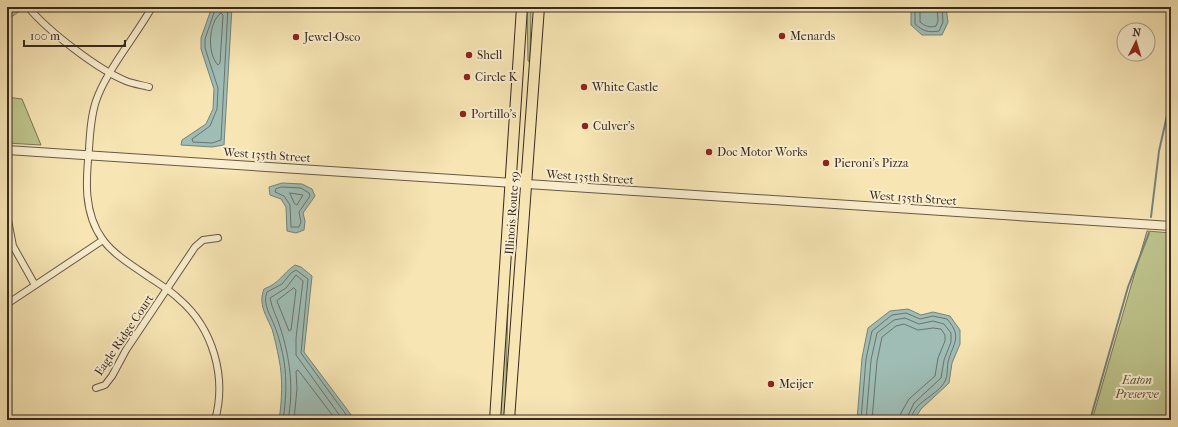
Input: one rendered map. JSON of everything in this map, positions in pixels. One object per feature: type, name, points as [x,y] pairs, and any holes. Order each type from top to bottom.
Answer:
[{"type":"main road","name":"Illinois Route 59","points":[[495,420],[522,7]]},
{"type":"main road","name":"Illinois Route 59","points":[[509,420],[539,7]]},
{"type":"street","points":[[28,7],[51,29],[79,52],[126,81],[149,87]]},
{"type":"street","points":[[152,7],[96,100],[92,119],[86,173],[88,202],[94,223],[103,240],[122,258],[167,290],[191,310],[203,327],[213,348],[219,370],[220,390],[215,420]]},
{"type":"street","name":"West 135th Street","points":[[7,150],[1171,226]]},
{"type":"street","points":[[8,220],[13,246],[35,285]]},
{"type":"street","name":"Eagle Ridge Court","points":[[96,388],[105,385],[112,376],[126,350],[195,248],[203,240],[218,238]]},
{"type":"street","points":[[7,304],[103,240]]},
{"type":"green space","points":[[15,7],[24,8],[7,20],[7,14]]},
{"type":"green space","points":[[527,7],[531,7],[530,62],[528,61]]},
{"type":"green space","points":[[7,97],[22,99],[41,145],[7,143]]},
{"type":"green space","name":"Eaton Preserve","points":[[1147,231],[1171,233],[1171,420],[1092,420]]},
{"type":"green space","points":[[508,304],[505,420],[499,420]]},
{"type":"water","points":[[212,7],[232,7],[224,145],[212,147],[181,145],[182,140],[206,124],[213,109],[214,89],[201,49],[201,38]]},
{"type":"water","points":[[911,7],[946,7],[948,22],[942,35],[922,35],[911,25]]},
{"type":"water","points":[[282,183],[302,184],[312,189],[315,196],[303,213],[305,221],[304,230],[296,233],[287,231],[286,207],[281,199],[270,195],[269,187]]},
{"type":"water","points":[[295,265],[301,267],[312,276],[304,352],[355,420],[279,420],[282,390],[280,366],[272,329],[262,305],[262,294],[264,289],[274,284]]},
{"type":"water","points":[[908,309],[921,315],[933,312],[950,316],[960,330],[960,344],[952,363],[949,383],[921,409],[914,420],[857,420],[862,358],[868,328],[890,311]]},
{"type":"waterway","points":[[1151,217],[1159,151],[1171,98]]},
{"type":"waterway","points":[[1090,420],[1128,287],[1149,233]]},
{"type":"place","name":"Menards","points":[[782,36]]},
{"type":"place","name":"Jewel-Osco","points":[[296,37]]},
{"type":"place","name":"Shell","points":[[469,55]]},
{"type":"place","name":"Circle K","points":[[467,77]]},
{"type":"place","name":"White Castle","points":[[584,87]]},
{"type":"place","name":"Portillo's","points":[[463,114]]},
{"type":"place","name":"Culver's","points":[[585,126]]},
{"type":"place","name":"Doc Motor Works","points":[[709,152]]},
{"type":"place","name":"Pieroni's Pizza","points":[[826,163]]},
{"type":"place","name":"Meijer","points":[[771,384]]}]
